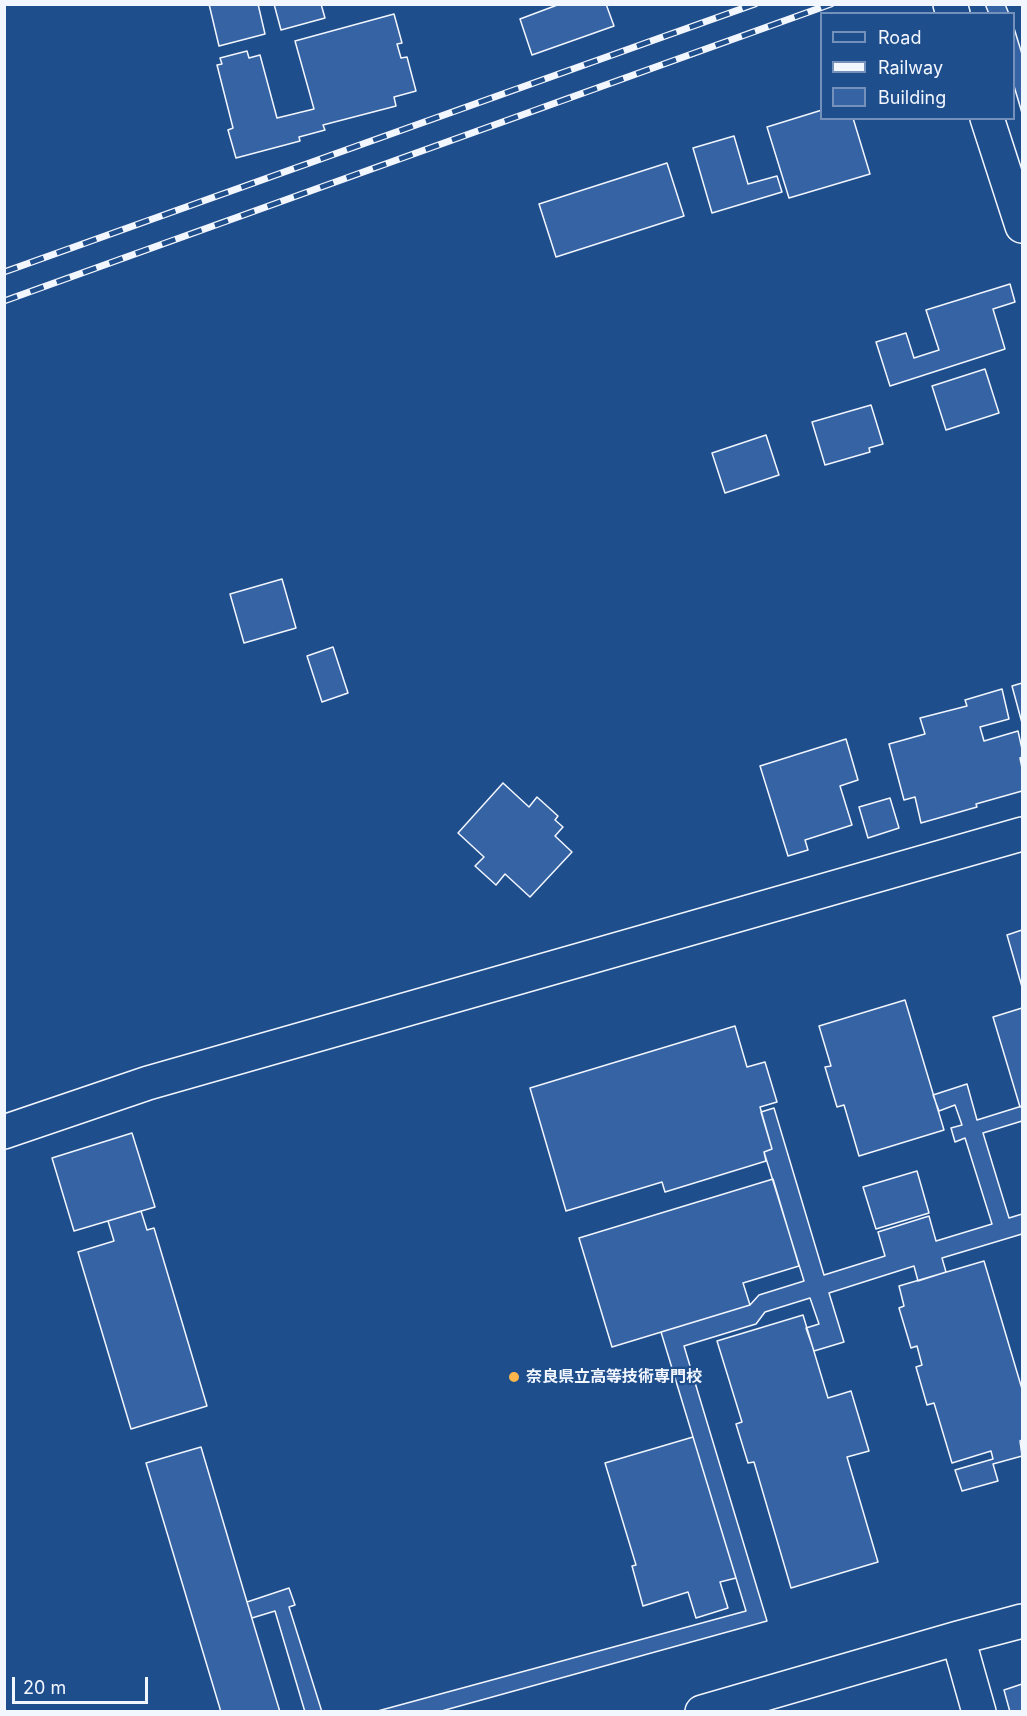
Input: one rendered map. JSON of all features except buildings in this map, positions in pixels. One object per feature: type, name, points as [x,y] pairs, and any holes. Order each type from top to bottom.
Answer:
[{"type":"street","points":[[988,120],[1023,226]]},
{"type":"street","points":[[4,1132],[148,1083],[1023,834]]},
{"type":"street","points":[[702,1712],[758,1704],[958,1638],[1023,1621]]},
{"type":"street","points":[[958,1638],[979,1712]]},
{"type":"railway","points":[[4,272],[755,4]]},
{"type":"railway","points":[[4,301],[831,4]]},
{"type":"place","name":"奈良県立高等技術専門校","points":[[514,1377]]}]
